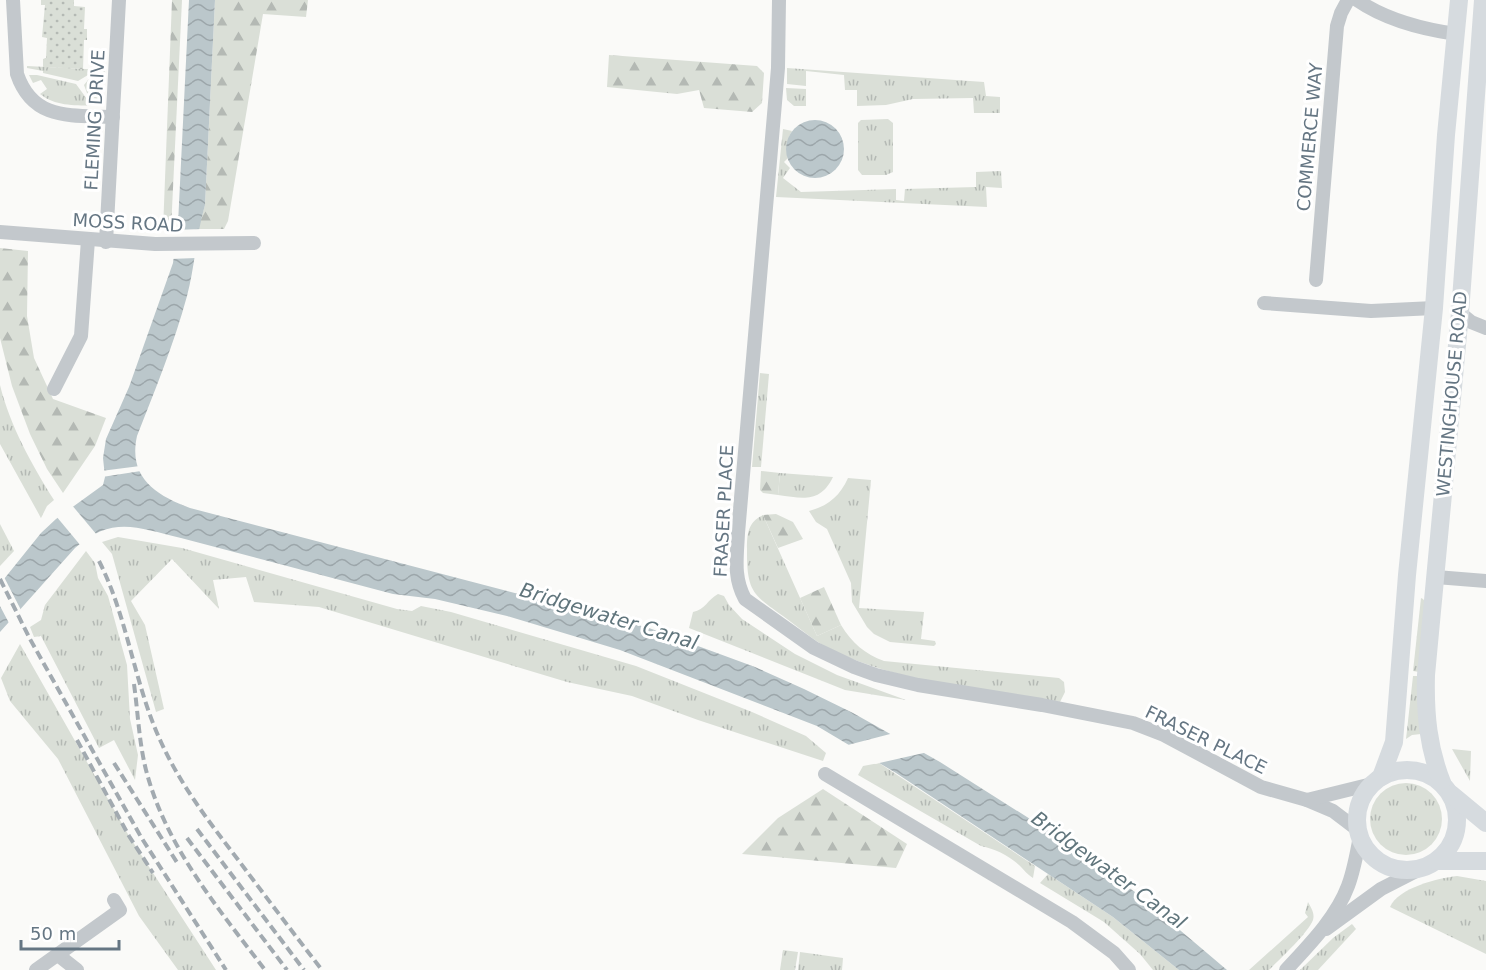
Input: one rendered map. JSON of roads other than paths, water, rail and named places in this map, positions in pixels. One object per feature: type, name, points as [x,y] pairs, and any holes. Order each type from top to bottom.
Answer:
[{"type":"street","points":[[13,0],[16,74],[31,101],[57,113],[113,117]]},
{"type":"street","name":"FLEMING DRIVE","points":[[106,242],[118,0]]},
{"type":"street","name":"FRASER PLACE","points":[[779,0],[778,68],[738,533],[738,587],[745,599],[814,648],[854,667],[907,683],[1133,723],[1164,735],[1261,787],[1307,800],[1333,811],[1359,833]]},
{"type":"street","name":"COMMERCE WAY","points":[[1316,280],[1337,26],[1348,0]]},
{"type":"street","points":[[1357,0],[1405,23],[1438,32],[1483,36]]},
{"type":"street","name":"WESTINGHOUSE ROAD","points":[[1376,781],[1394,742],[1407,575],[1434,308],[1446,135],[1459,0]]},
{"type":"street","name":"WESTINGHOUSE ROAD","points":[[1446,789],[1434,761],[1428,738],[1425,706],[1426,675],[1460,313],[1484,0]]},
{"type":"street","name":"MOSS ROAD","points":[[0,232],[106,242],[254,243]]},
{"type":"street","points":[[54,389],[54,372],[81,336],[88,240]]},
{"type":"street","points":[[1264,303],[1371,311],[1434,308],[1460,313],[1471,322],[1486,328]]},
{"type":"street","points":[[1407,575],[1486,581]]},
{"type":"street","points":[[1286,970],[1317,935],[1347,889],[1359,833],[1359,806],[1364,794],[1376,781],[1391,772],[1413,770],[1424,772],[1486,823]]},
{"type":"street","points":[[825,774],[1072,922],[1114,953],[1129,970]]},
{"type":"street","name":"FRASER PLACE","points":[[1307,800],[1376,781]]},
{"type":"street","points":[[1317,935],[1382,889],[1444,854],[1455,835],[1457,813],[1446,789]]},
{"type":"street","points":[[1359,833],[1368,851],[1385,865],[1408,870],[1428,865],[1486,861]]},
{"type":"street","points":[[36,970],[120,910],[114,900]]},
{"type":"street","points":[[58,955],[77,970]]},
{"type":"water","points":[[189,0],[215,0],[205,205],[190,285],[182,314],[137,436],[135,450],[137,463],[147,482],[155,490],[190,508],[649,628],[755,667],[853,713],[940,762],[1049,831],[1135,892],[1227,970],[1179,970],[1113,917],[896,773],[817,726],[620,650],[507,616],[435,599],[393,594],[181,538],[126,527],[101,531],[75,548],[0,632],[0,584],[41,533],[56,519],[103,485],[106,439],[129,387],[173,263],[178,224]]},
{"type":"water","points":[[815,120],[831,125],[839,133],[844,149],[839,165],[831,173],[815,178],[799,173],[791,165],[786,149],[791,133],[799,125]]},
{"type":"railway","points":[[99,561],[117,605],[152,720],[169,758],[207,818],[322,970]]},
{"type":"railway","points":[[0,579],[30,639],[141,837],[226,970]]},
{"type":"railway","points":[[134,684],[146,770],[166,825],[195,876],[265,970]]},
{"type":"railway","points":[[77,740],[129,836],[153,873]]},
{"type":"railway","points":[[114,763],[178,864]]},
{"type":"railway","points":[[197,829],[304,970]]},
{"type":"railway","points":[[187,838],[287,970]]},
{"type":"water label","name":"Bridgewater Canal","points":[[609,616]]},
{"type":"water label","name":"Bridgewater Canal","points":[[1109,870]]}]
